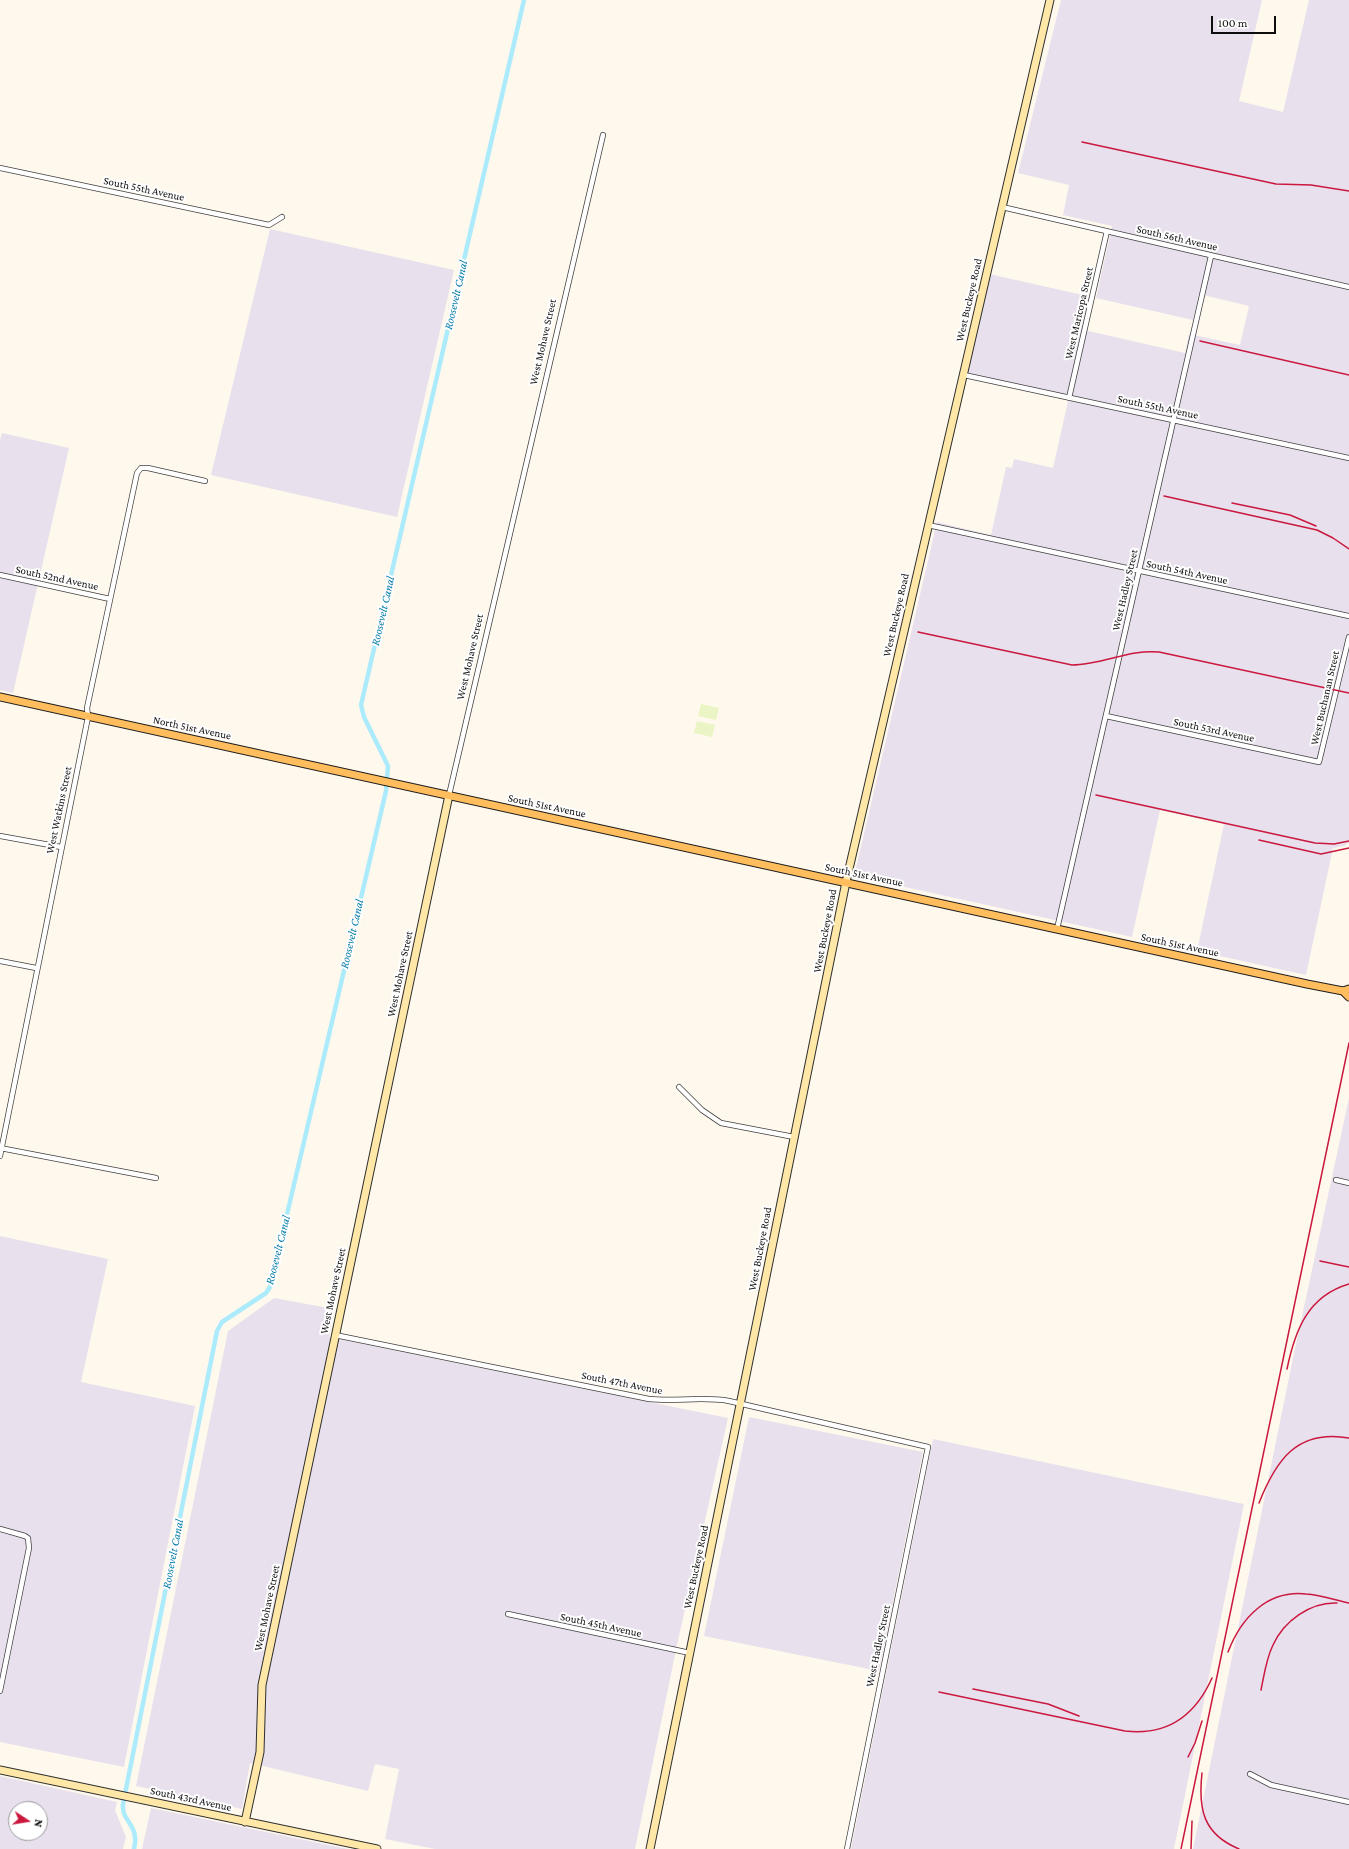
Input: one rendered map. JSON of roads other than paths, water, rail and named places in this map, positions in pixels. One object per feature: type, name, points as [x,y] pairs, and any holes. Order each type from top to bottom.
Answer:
[{"type":"main road","name":"West Buckeye Road","points":[[650,1849],[846,882],[1050,0]]},
{"type":"main road","name":"North 51st Avenue","points":[[0,697],[380,781]]},
{"type":"main road","name":"South 51st Avenue","points":[[380,781],[1057,929],[1346,990],[1349,997]]},
{"type":"main road","name":"West Mohave Street","points":[[245,1822],[260,1752],[262,1685],[449,796]]},
{"type":"main road","name":"South 43rd Avenue","points":[[0,1770],[377,1849]]},
{"type":"street","name":"West Mohave Street","points":[[449,796],[603,135]]},
{"type":"street","name":"South 55th Avenue","points":[[0,168],[269,225],[282,217]]},
{"type":"street","name":"South 56th Avenue","points":[[1002,207],[1349,287]]},
{"type":"street","name":"West Maricopa Street","points":[[1069,398],[1107,232]]},
{"type":"street","name":"West Hadley Street","points":[[1057,929],[1211,256]]},
{"type":"street","name":"South 55th Avenue","points":[[964,375],[1349,458]]},
{"type":"street","name":"West Watkins Street","points":[[0,1156],[36,968],[88,717],[87,708],[137,472],[141,468],[206,481]]},
{"type":"street","name":"South 54th Avenue","points":[[928,525],[1349,616]]},
{"type":"street","name":"South 52nd Avenue","points":[[0,575],[110,599]]},
{"type":"street","name":"West Buchanan Street","points":[[1319,762],[1349,637]]},
{"type":"street","name":"South 53rd Avenue","points":[[1106,716],[1319,762]]},
{"type":"street","points":[[0,836],[61,847]]},
{"type":"street","points":[[0,961],[36,968]]},
{"type":"street","points":[[679,1087],[702,1110],[722,1123],[794,1137]]},
{"type":"street","points":[[1,1148],[156,1178]]},
{"type":"street","points":[[1336,1180],[1349,1183]]},
{"type":"street","name":"South 47th Avenue","points":[[335,1335],[649,1399],[669,1401],[706,1398],[740,1403],[928,1447]]},
{"type":"street","name":"West Hadley Street","points":[[847,1849],[928,1447]]},
{"type":"street","points":[[0,1529],[20,1534],[28,1538],[29,1548],[0,1690]]},
{"type":"street","name":"South 45th Avenue","points":[[508,1614],[690,1653]]},
{"type":"street","points":[[1250,1774],[1271,1785],[1349,1802]]},
{"type":"waterway","name":"Roosevelt Canal","points":[[134,1849],[135,1834],[125,1815],[123,1804],[217,1331],[222,1322],[266,1293],[270,1287],[386,791],[388,766],[364,717],[361,705],[524,0]]},
{"type":"railway","points":[[1082,142],[1276,184],[1311,185],[1349,191]]},
{"type":"railway","points":[[1200,341],[1349,375]]},
{"type":"railway","points":[[1164,496],[1317,530],[1333,538],[1349,549]]},
{"type":"railway","points":[[1232,503],[1290,515],[1316,526]]},
{"type":"railway","points":[[918,632],[1072,665],[1094,663],[1137,653],[1159,652],[1349,693]]},
{"type":"railway","points":[[1096,795],[1315,843],[1334,844],[1349,841]]},
{"type":"railway","points":[[1259,840],[1321,854],[1349,848]]},
{"type":"railway","points":[[1181,1849],[1349,1043]]},
{"type":"railway","points":[[1320,1261],[1349,1267]]},
{"type":"railway","points":[[1287,1369],[1299,1328],[1313,1306],[1335,1289],[1349,1284]]},
{"type":"railway","points":[[1259,1503],[1273,1473],[1281,1461],[1302,1443],[1315,1438],[1331,1436],[1349,1438]]},
{"type":"railway","points":[[1228,1652],[1240,1628],[1248,1618],[1257,1609],[1279,1597],[1292,1594],[1306,1594],[1323,1596],[1349,1603]]},
{"type":"railway","points":[[1261,1690],[1271,1650],[1284,1628],[1291,1621],[1308,1610],[1317,1606],[1337,1603]]},
{"type":"railway","points":[[939,1692],[1125,1731],[1140,1732],[1154,1730],[1178,1721],[1197,1703],[1212,1678]]},
{"type":"railway","points":[[973,1689],[1048,1704],[1079,1716]]},
{"type":"railway","points":[[1188,1757],[1195,1743],[1202,1721]]},
{"type":"railway","points":[[1202,1773],[1202,1809],[1210,1828],[1217,1836],[1239,1849]]},
{"type":"railway","points":[[1191,1849],[1192,1821]]}]
